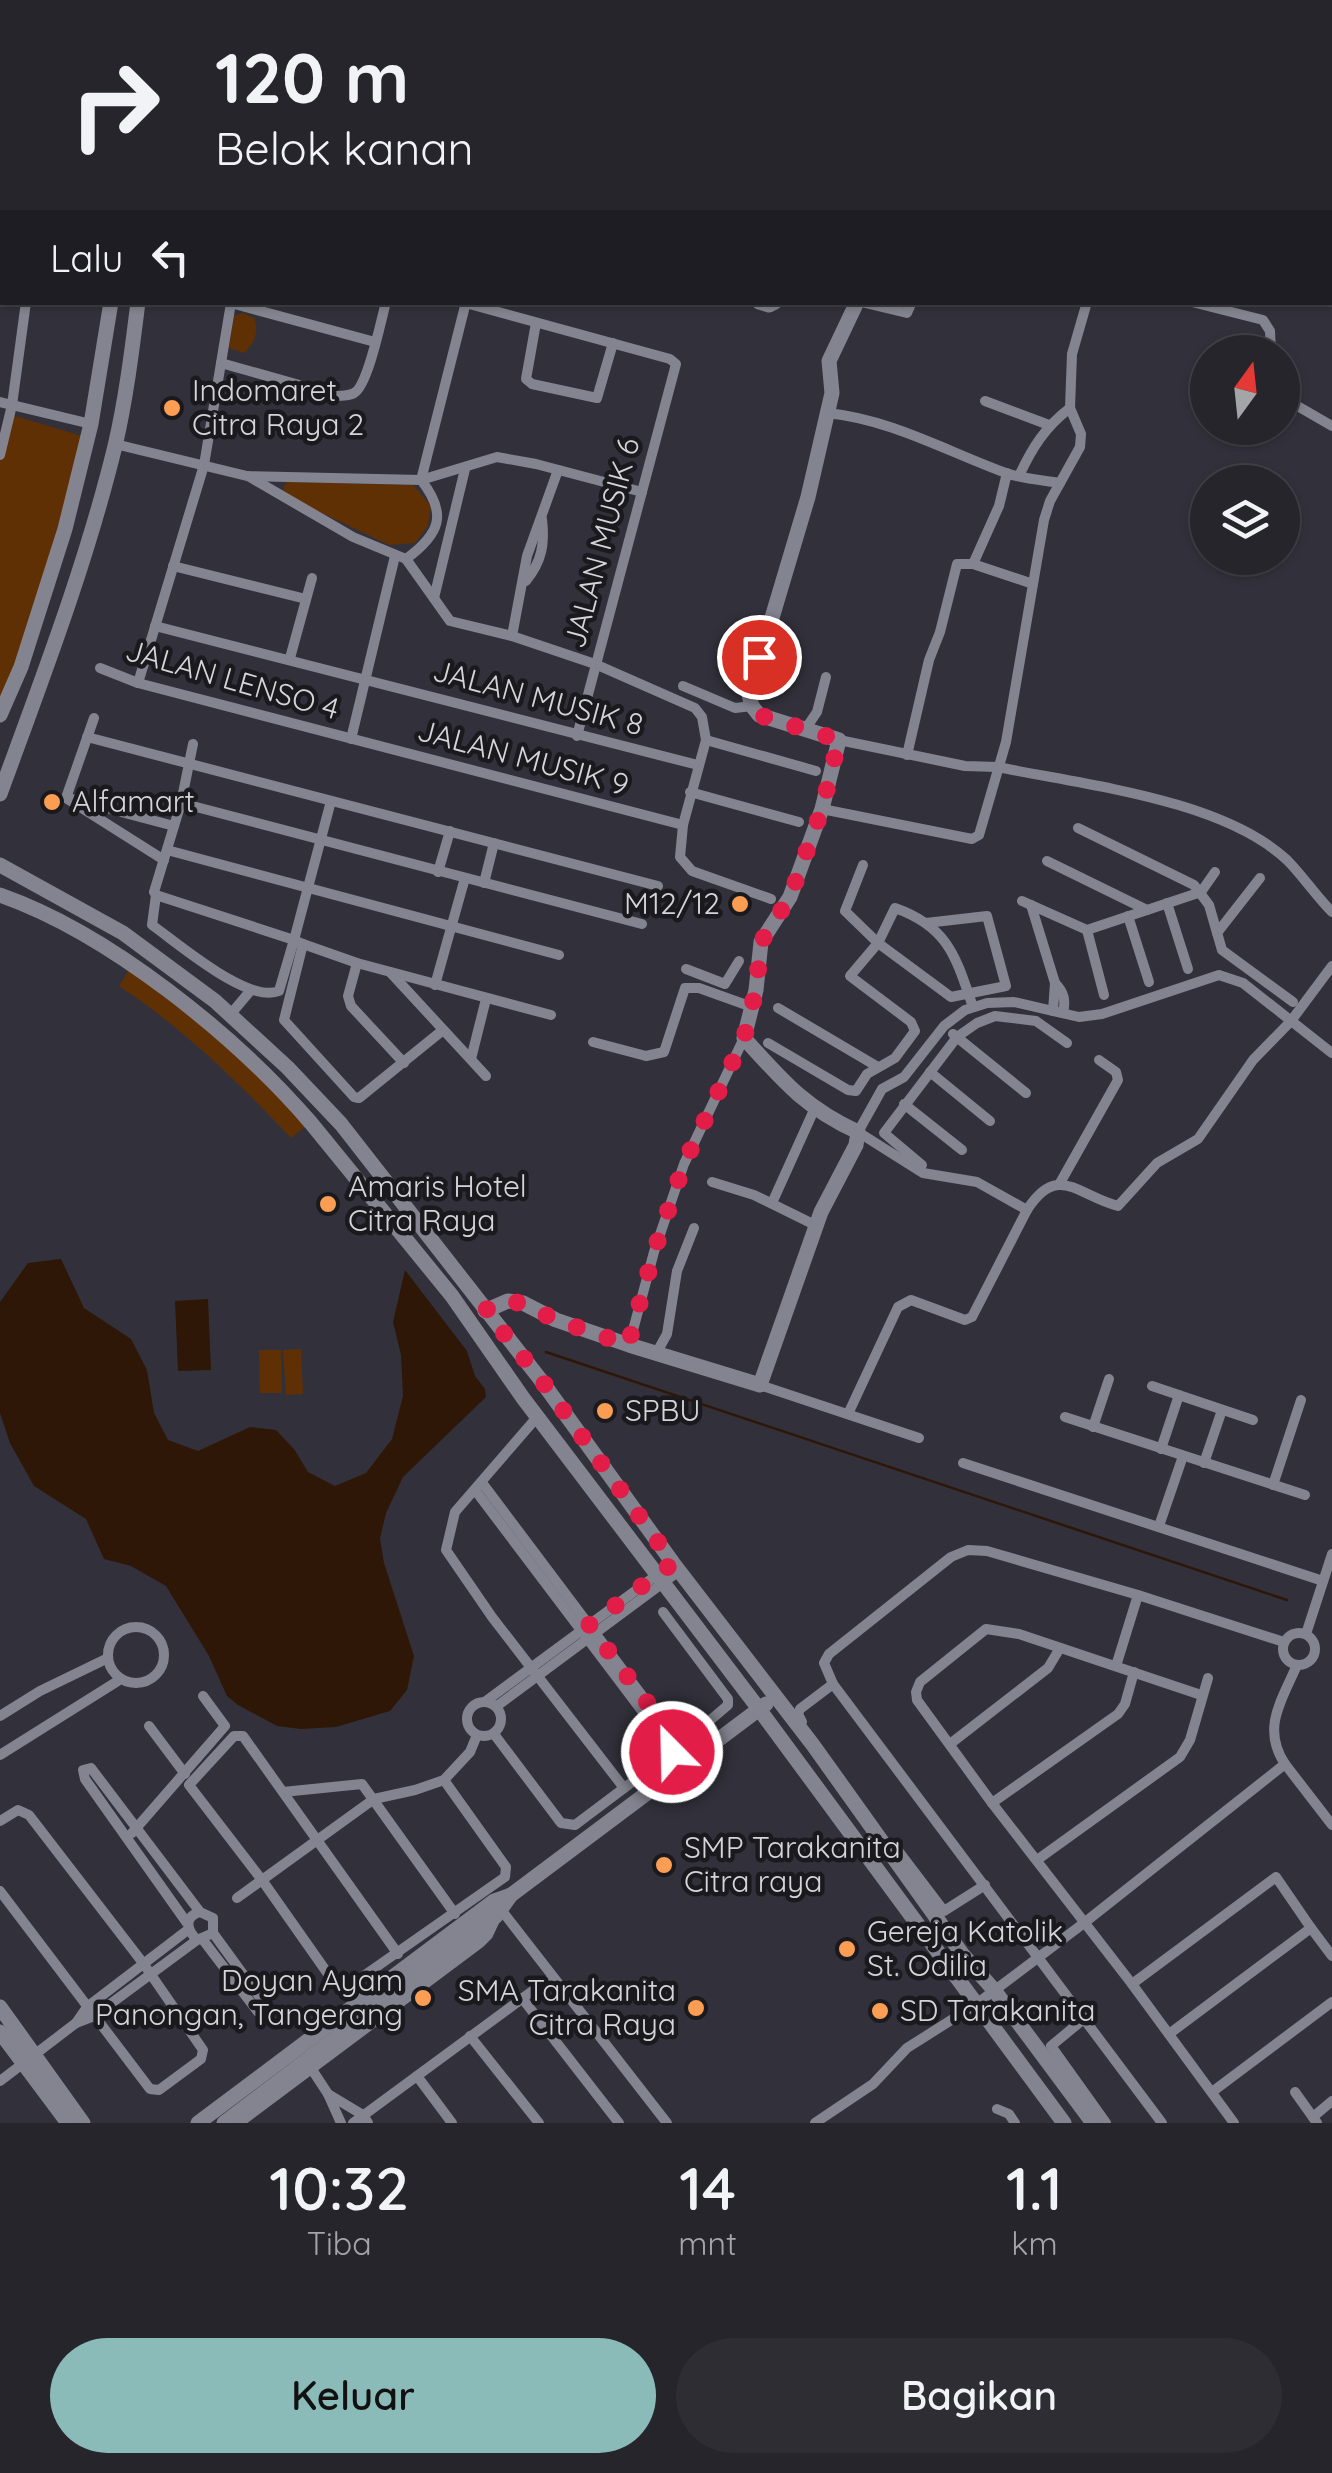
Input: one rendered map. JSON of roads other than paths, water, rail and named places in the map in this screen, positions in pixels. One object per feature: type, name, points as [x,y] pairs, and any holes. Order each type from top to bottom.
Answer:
[{"type":"main road","points":[[0,714],[32,638],[65,530],[92,424],[110,305]]},
{"type":"main road","points":[[0,794],[90,537],[115,444],[138,305]]},
{"type":"main road","points":[[485,1310],[508,1300],[523,1304],[628,1345],[760,1385],[816,1226],[856,1145],[858,1132],[814,1110],[744,1038],[761,942],[790,897],[822,809],[839,740],[759,715],[749,695],[808,497],[832,392],[830,361],[858,305]]},
{"type":"main road","points":[[105,335],[121,331],[133,338]]},
{"type":"main road","points":[[65,530],[77,538],[90,537]]},
{"type":"main road","points":[[0,865],[124,933],[230,1014],[329,1110],[540,1378],[676,1567],[778,1697],[963,1954],[1093,2123]]},
{"type":"main road","points":[[18,874],[5,882],[3,896],[60,919],[107,948],[200,1018],[288,1096],[452,1296],[1064,2123]]},
{"type":"main road","points":[[384,1214],[402,1202]]},
{"type":"main road","points":[[580,1472],[598,1458]]},
{"type":"main road","points":[[224,2123],[498,1910],[511,1895],[778,1697]]},
{"type":"main road","points":[[878,1872],[894,1859]]},
{"type":"main road","points":[[0,2007],[68,2123]]},
{"type":"main road","points":[[0,2032],[30,2058],[83,2123]]},
{"type":"main road","points":[[198,2123],[305,2060]]},
{"type":"street","points":[[0,455],[25,305]]},
{"type":"street","points":[[138,683],[204,464],[230,305]]},
{"type":"street","points":[[242,305],[375,342]]},
{"type":"street","points":[[221,362],[338,396],[358,391],[385,305]]},
{"type":"street","points":[[351,739],[401,557],[433,534],[437,520],[438,505],[421,480],[464,305]]},
{"type":"street","points":[[471,305],[614,343],[597,398],[532,384],[526,379],[536,323]]},
{"type":"street","points":[[872,305],[903,312],[910,310],[911,305]]},
{"type":"street","points":[[822,809],[972,839],[979,835],[1006,742],[1044,520],[1080,447],[1081,434],[1070,408],[1072,354],[1085,305]]},
{"type":"street","points":[[1232,307],[1269,324],[1269,335]]},
{"type":"street","name":"JALAN MUSIK 6","points":[[576,736],[676,364],[614,343]]},
{"type":"street","points":[[985,400],[1049,424]]},
{"type":"street","points":[[6,403],[92,424]]},
{"type":"street","points":[[1300,407],[1332,426]]},
{"type":"street","points":[[973,564],[1013,475],[1049,424],[1070,408]]},
{"type":"street","points":[[828,412],[950,448],[1013,475],[1060,484]]},
{"type":"street","points":[[115,444],[247,476],[421,480],[497,457],[642,492]]},
{"type":"street","points":[[434,598],[465,468]]},
{"type":"street","points":[[512,636],[527,556],[558,470]]},
{"type":"street","points":[[247,476],[353,537],[401,557],[450,621],[512,636],[595,664],[695,708],[702,717],[706,740],[690,792],[680,857],[692,871],[771,899]]},
{"type":"street","points":[[907,754],[928,660],[940,632],[957,564],[973,564],[1033,584]]},
{"type":"street","points":[[172,566],[306,598]]},
{"type":"street","points":[[290,658],[312,578]]},
{"type":"street","name":"JALAN MUSIK 8","points":[[155,626],[698,765]]},
{"type":"street","name":"JALAN LENSO 4","points":[[100,668],[138,683],[351,739]]},
{"type":"street","points":[[804,731],[817,712],[826,677]]},
{"type":"street","points":[[684,686],[734,708],[752,706]]},
{"type":"street","points":[[66,798],[94,718]]},
{"type":"street","points":[[87,737],[658,886]]},
{"type":"street","name":"JALAN MUSIK 9","points":[[351,739],[683,825]]},
{"type":"street","points":[[706,740],[816,771]]},
{"type":"street","points":[[839,740],[964,766],[998,768],[1199,812],[1246,830],[1288,861],[1332,912]]},
{"type":"street","points":[[193,744],[192,762],[154,892],[152,925],[222,975],[270,995],[279,991],[298,942]]},
{"type":"street","points":[[690,792],[798,822]]},
{"type":"street","points":[[66,798],[174,826]]},
{"type":"street","points":[[66,798],[165,855],[308,887],[559,955]]},
{"type":"street","points":[[331,801],[308,887],[284,1016],[287,1024],[354,1097],[362,1097],[443,1030]]},
{"type":"street","points":[[181,803],[642,924]]},
{"type":"street","points":[[1078,828],[1194,885],[1201,892],[1222,950],[1292,1002]]},
{"type":"street","points":[[438,872],[450,831]]},
{"type":"street","points":[[484,883],[494,843]]},
{"type":"street","points":[[1047,861],[1147,910]]},
{"type":"street","points":[[862,865],[845,911],[878,943],[951,996],[1002,989],[1008,982],[987,916],[926,923]]},
{"type":"street","points":[[1058,1012],[1066,1003],[1026,903],[1086,930],[1201,892],[1216,872]]},
{"type":"street","points":[[434,984],[465,878]]},
{"type":"street","points":[[1217,933],[1260,878]]},
{"type":"street","points":[[156,895],[357,963],[550,1014]]},
{"type":"street","points":[[1167,903],[1188,968]]},
{"type":"street","points":[[768,1043],[856,1091],[867,1074],[895,1058],[916,1032],[911,1022],[850,976],[878,943],[895,908],[917,915],[952,948],[973,1007]]},
{"type":"street","points":[[1128,916],[1149,982]]},
{"type":"street","points":[[1086,930],[1104,994]]},
{"type":"street","points":[[686,969],[725,984],[737,960],[759,968]]},
{"type":"street","points":[[357,963],[348,996],[351,1006],[404,1063]]},
{"type":"street","points":[[1060,1183],[1118,1206],[1157,1163],[1198,1139],[1253,1060],[1292,1020],[1332,966]]},
{"type":"street","points":[[389,972],[486,1076]]},
{"type":"street","points":[[1027,1210],[978,1182],[923,1173],[858,1132],[882,1089],[904,1076],[944,1026],[973,1007],[1014,1002],[1079,1017],[1102,1014],[1219,975],[1243,983],[1332,1053]]},
{"type":"street","points":[[593,1042],[646,1056],[664,1052],[684,988],[699,988],[752,1007]]},
{"type":"street","points":[[230,1014],[251,990]]},
{"type":"street","points":[[471,1059],[486,998]]},
{"type":"street","points":[[778,1008],[878,1067]]},
{"type":"street","points":[[922,1165],[884,1133],[957,1037],[995,1016],[1036,1021],[1067,1043]]},
{"type":"street","points":[[944,1026],[1026,1093]]},
{"type":"street","points":[[628,1345],[684,1164],[744,1038]]},
{"type":"street","points":[[848,1414],[898,1307],[911,1300],[965,1320],[972,1317],[1027,1210],[1036,1196],[1060,1183],[1118,1080],[1116,1072],[1099,1060]]},
{"type":"street","points":[[930,1072],[990,1121]]},
{"type":"street","points":[[904,1104],[962,1150]]},
{"type":"street","points":[[772,1203],[814,1110]]},
{"type":"street","points":[[712,1182],[772,1203],[816,1226]]},
{"type":"street","points":[[657,1352],[667,1334],[677,1271],[694,1228]]},
{"type":"street","points":[[1093,1426],[1109,1379]]},
{"type":"street","points":[[760,1385],[919,1438]]},
{"type":"street","points":[[1152,1386],[1253,1420]]},
{"type":"street","points":[[1161,1449],[1180,1395]]},
{"type":"street","points":[[1273,1485],[1301,1400]]},
{"type":"street","points":[[1204,1463],[1222,1410]]},
{"type":"street","points":[[538,1416],[456,1512],[446,1550],[624,1788]]},
{"type":"street","points":[[1065,1418],[1305,1495]]},
{"type":"street","points":[[1158,1526],[1183,1456]]},
{"type":"street","points":[[963,1463],[1324,1581]]},
{"type":"street","points":[[479,1487],[676,1749]]},
{"type":"street","points":[[1162,2123],[833,1684],[824,1663],[830,1654],[951,1557],[968,1550],[1028,1562],[1138,1594],[1284,1642]]},
{"type":"street","points":[[1306,1634],[1332,1554]]},
{"type":"street","points":[[494,1734],[477,1735],[469,1727],[467,1716],[473,1706],[492,1704],[676,1567]]},
{"type":"street","points":[[1116,1666],[1138,1594]]},
{"type":"street","points":[[494,1734],[561,1823],[575,1825],[724,1710],[728,1700],[663,1612]]},
{"type":"street","points":[[130,1628],[144,1628],[156,1635],[163,1646],[164,1660],[158,1673],[148,1681],[134,1683],[121,1679],[108,1658],[110,1644],[118,1633],[130,1628]]},
{"type":"street","points":[[1201,1694],[1019,1634],[986,1629],[920,1682],[916,1692],[992,1803],[1234,2123]]},
{"type":"street","points":[[1297,1633],[1306,1634],[1312,1640],[1313,1658],[1306,1664],[1288,1661],[1283,1652],[1284,1642],[1297,1633]]},
{"type":"street","points":[[950,1744],[1048,1668],[1060,1648]]},
{"type":"street","points":[[0,1716],[40,1690],[108,1658]]},
{"type":"street","points":[[1297,1665],[1273,1730],[1285,1764],[1332,1825]]},
{"type":"street","points":[[992,1803],[1118,1714],[1134,1672]]},
{"type":"street","points":[[1036,1860],[1180,1758],[1190,1740],[1208,1678]]},
{"type":"street","points":[[0,1756],[121,1679]]},
{"type":"street","points":[[833,1684],[798,1714],[944,1911],[985,1885]]},
{"type":"street","points":[[132,1834],[225,1726],[203,1696]]},
{"type":"street","points":[[492,1704],[502,1720],[494,1734]]},
{"type":"street","points":[[149,1726],[185,1774]]},
{"type":"street","points":[[398,1954],[318,1839],[238,1735],[189,1785],[333,1981],[352,1984],[398,1954],[505,1878],[507,1872],[444,1780]]},
{"type":"street","points":[[237,1898],[374,1799],[444,1780],[470,1752],[477,1735]]},
{"type":"street","points":[[815,2123],[872,2084],[907,2048],[975,2005],[1084,1923],[1285,1764]]},
{"type":"street","points":[[91,2011],[204,1938],[213,1918],[200,1912],[132,1834],[82,1774],[83,1770],[91,1768],[132,1834],[188,1926],[204,1938],[267,2007],[264,2012],[258,2012],[204,1938]]},
{"type":"street","points":[[283,1792],[358,1783],[374,1799],[455,1914]]},
{"type":"street","points":[[0,1822],[18,1810],[29,1816],[151,1974],[203,2050],[198,2062],[159,2090],[150,2089],[0,1891]]},
{"type":"street","points":[[1132,1984],[1276,1877],[1332,1956]]},
{"type":"street","points":[[238,2123],[305,2060],[480,1943],[488,1935],[498,1910],[668,2123]]},
{"type":"street","points":[[0,2081],[91,2011],[188,1926],[192,1915],[200,1912]]},
{"type":"street","points":[[1170,2034],[1311,1928]]},
{"type":"street","points":[[328,2094],[361,2120],[546,1980]]},
{"type":"street","points":[[522,1998],[619,2123]]},
{"type":"street","points":[[1212,2092],[1332,2002]]},
{"type":"street","points":[[1085,2018],[1051,2046],[1106,2123]]},
{"type":"street","points":[[470,2036],[540,2123]]},
{"type":"street","points":[[305,2060],[328,2094],[341,2123]]},
{"type":"street","points":[[417,2076],[452,2123]]},
{"type":"street","points":[[1295,2092],[1315,2120],[1332,2100]]},
{"type":"street","points":[[997,2108],[1015,2123]]},
{"type":"waterway","points":[[546,1352],[1287,1600]]},
{"type":"place","name":"Indomaret Citra Raya 2","points":[[172,408]]},
{"type":"place","name":"Alfamart","points":[[52,802]]},
{"type":"place","name":"M12/12","points":[[740,904]]},
{"type":"place","name":"Amaris Hotel Citra Raya","points":[[328,1204]]},
{"type":"place","name":"SPBU","points":[[605,1411]]},
{"type":"place","name":"SMP Tarakanita Citra raya","points":[[664,1865]]},
{"type":"place","name":"Gereja Katolik St. Odilia","points":[[847,1949]]},
{"type":"place","name":"Doyan Ayam Panongan, Tangerang","points":[[423,1998]]},
{"type":"place","name":"SMA Tarakanita Citra Raya","points":[[696,2008]]},
{"type":"place","name":"SD Tarakanita","points":[[880,2011]]}]
